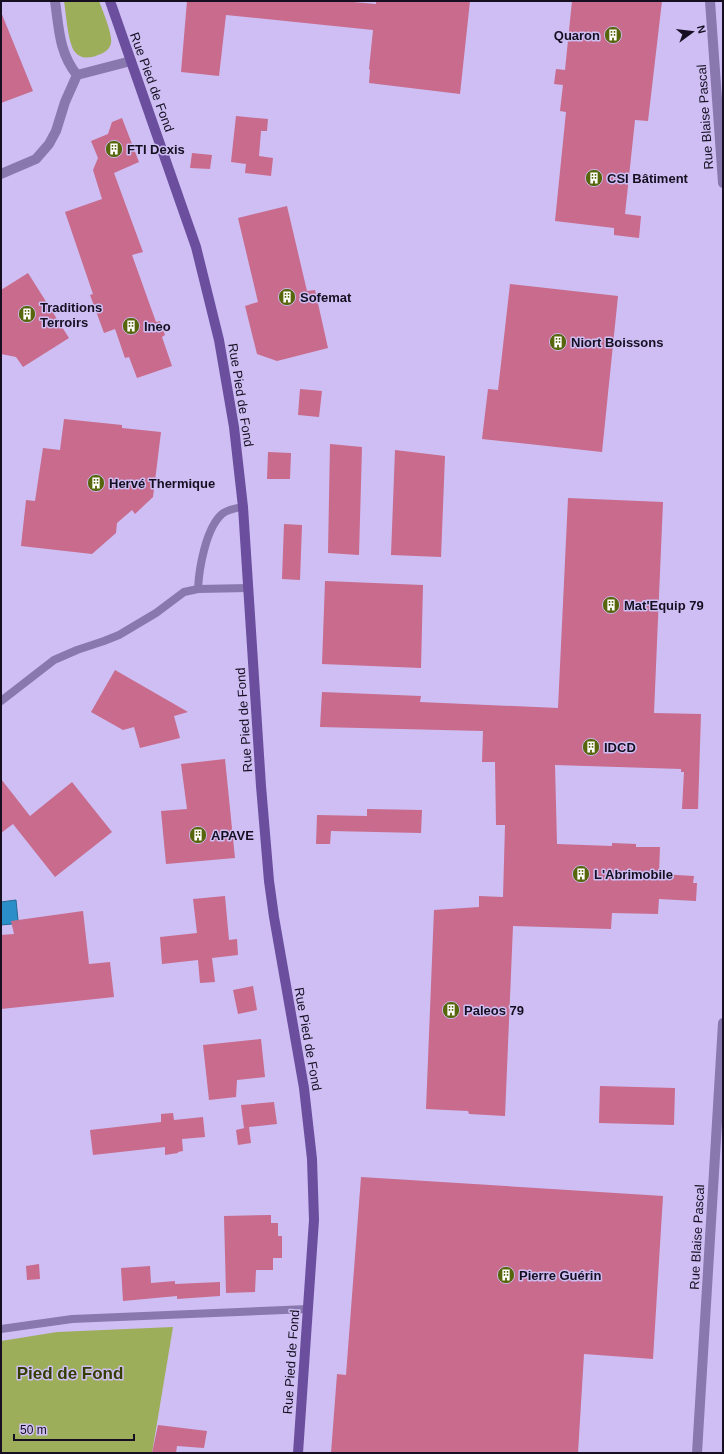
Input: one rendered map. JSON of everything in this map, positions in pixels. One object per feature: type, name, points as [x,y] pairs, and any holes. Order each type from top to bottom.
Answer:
[{"type":"main road","name":"Rue Pied de Fond","points":[[110,1],[191,229],[204,273],[228,387],[234,427],[243,507],[261,786],[269,881],[304,1088],[314,1190],[314,1220],[298,1453]]},
{"type":"street","points":[[55,1],[62,49],[70,66],[77,75]]},
{"type":"street","name":"Rue Blaise Pascal","points":[[710,1],[723,183]]},
{"type":"street","points":[[77,75],[131,61]]},
{"type":"street","points":[[1,174],[36,159],[50,144],[56,131],[65,102],[77,75]]},
{"type":"street","name":"Rue Blaise Pascal","points":[[697,1453],[723,1023]]},
{"type":"lane","points":[[198,589],[203,555],[213,527],[223,513],[243,507]]},
{"type":"lane","points":[[1,701],[54,660],[119,635],[156,613],[184,592],[198,589],[248,588]]},
{"type":"lane","points":[[1,1329],[72,1319],[308,1309]]},
{"type":"green space","points":[[64,1],[99,1],[107,22],[111,39],[110,46],[107,50],[92,57],[83,57],[75,52],[69,36]]},
{"type":"green space","points":[[173,1327],[152,1453],[1,1453],[1,1341],[57,1332]]},
{"type":"water","points":[[16,900],[18,920],[12,924],[1,925],[1,902]]},
{"type":"building","points":[[187,1],[342,1],[376,4],[376,1],[470,1],[460,94],[369,83],[373,30],[226,15],[219,76],[181,72]]},
{"type":"building","points":[[572,1],[662,1],[648,121],[635,120],[625,214],[641,216],[639,238],[614,235],[614,228],[555,221],[566,112],[560,111],[563,85],[554,84],[556,69],[565,70]]},
{"type":"building","points":[[1,12],[33,91],[1,103]]},
{"type":"building","points":[[236,116],[268,119],[267,131],[261,131],[259,156],[273,158],[271,176],[245,173],[246,164],[231,162]]},
{"type":"building","points":[[122,118],[139,162],[114,173],[143,252],[132,255],[156,322],[160,321],[165,335],[162,337],[172,366],[137,378],[129,357],[125,358],[115,329],[104,333],[90,295],[93,294],[65,212],[102,199],[93,170],[98,158],[91,141],[108,134],[112,122]]},
{"type":"building","points":[[192,153],[212,155],[210,169],[190,168]]},
{"type":"building","name":"Sofemat","points":[[287,206],[307,291],[315,290],[328,348],[277,361],[257,354],[245,306],[258,302],[238,218]]},
{"type":"building","name":"Traditions Terroirs","points":[[28,273],[69,338],[23,367],[16,357],[1,354],[1,290]]},
{"type":"building","name":"Niort Boissons","points":[[510,284],[618,296],[602,452],[482,439],[488,389],[498,390]]},
{"type":"building","points":[[300,389],[322,391],[319,417],[298,415]]},
{"type":"building","name":"Hervé Thermique","points":[[64,419],[122,425],[122,428],[161,432],[153,497],[135,514],[132,510],[117,523],[116,533],[92,554],[21,546],[26,500],[35,501],[43,448],[60,450]]},
{"type":"building","points":[[330,444],[362,447],[359,555],[328,553]]},
{"type":"building","points":[[395,450],[445,456],[441,557],[391,555]]},
{"type":"building","points":[[268,452],[291,453],[290,479],[267,479]]},
{"type":"building","points":[[568,498],[663,502],[654,713],[701,714],[698,809],[682,809],[684,772],[681,772],[681,769],[555,765],[557,844],[612,846],[612,843],[636,844],[636,847],[660,847],[659,874],[694,876],[693,883],[697,883],[696,901],[659,899],[658,914],[612,913],[611,929],[513,926],[505,1116],[469,1114],[468,1111],[426,1109],[434,910],[479,907],[479,896],[503,897],[505,825],[496,825],[495,762],[482,762],[483,731],[320,727],[322,692],[421,696],[420,702],[558,708]]},
{"type":"building","points":[[284,524],[302,525],[300,580],[282,579]]},
{"type":"building","points":[[325,581],[423,585],[421,668],[322,664]]},
{"type":"building","points":[[115,670],[188,712],[174,716],[180,738],[140,748],[134,727],[123,730],[91,712]]},
{"type":"building","name":"APAVE","points":[[225,759],[235,858],[166,864],[161,811],[187,809],[181,764]]},
{"type":"building","points":[[1,779],[30,816],[72,782],[112,832],[55,877],[13,824],[1,833]]},
{"type":"building","points":[[367,809],[422,810],[421,833],[331,831],[330,844],[316,844],[317,815],[367,816]]},
{"type":"building","points":[[225,896],[229,940],[237,939],[238,955],[212,958],[215,982],[200,983],[198,960],[162,964],[160,937],[197,933],[193,899]]},
{"type":"building","points":[[83,911],[89,964],[110,962],[114,997],[1,1009],[1,935],[14,934],[11,921]]},
{"type":"building","points":[[253,986],[257,1010],[238,1014],[233,990]]},
{"type":"building","points":[[261,1039],[265,1077],[237,1080],[236,1097],[209,1100],[203,1045]]},
{"type":"building","points":[[600,1086],[675,1088],[674,1125],[599,1123]]},
{"type":"building","points":[[274,1102],[277,1124],[244,1128],[241,1105]]},
{"type":"building","points":[[173,1113],[174,1120],[203,1117],[205,1137],[182,1139],[183,1151],[178,1153],[165,1155],[165,1147],[93,1155],[90,1130],[161,1122],[161,1114]]},
{"type":"building","points":[[249,1127],[251,1143],[238,1145],[236,1130]]},
{"type":"building","name":"Pierre Guérin","points":[[361,1177],[663,1196],[653,1359],[584,1354],[578,1453],[331,1453],[337,1374],[346,1375]]},
{"type":"building","points":[[271,1215],[271,1223],[278,1223],[278,1236],[282,1236],[282,1258],[273,1258],[273,1270],[256,1270],[255,1292],[226,1293],[224,1216]]},
{"type":"building","points":[[39,1264],[40,1279],[27,1280],[26,1266]]},
{"type":"building","points":[[150,1266],[151,1283],[175,1281],[175,1284],[220,1282],[220,1296],[177,1299],[177,1296],[123,1301],[121,1268]]},
{"type":"building","points":[[158,1425],[207,1431],[204,1448],[177,1446],[176,1453],[152,1453]]},
{"type":"place","name":"Quaron","points":[[613,35]]},
{"type":"place","name":"FTI Dexis","points":[[114,149]]},
{"type":"place","name":"CSI Bâtiment","points":[[594,178]]},
{"type":"place","name":"Sofemat","points":[[287,297]]},
{"type":"place","name":"Traditions Terroirs","points":[[27,314]]},
{"type":"place","name":"Ineo","points":[[131,326]]},
{"type":"place","name":"Niort Boissons","points":[[558,342]]},
{"type":"place","name":"Hervé Thermique","points":[[96,483]]},
{"type":"place","name":"Mat'Equip 79","points":[[611,605]]},
{"type":"place","name":"IDCD","points":[[591,747]]},
{"type":"place","name":"APAVE","points":[[198,835]]},
{"type":"place","name":"L'Abrimobile","points":[[581,874]]},
{"type":"place","name":"Paleos 79","points":[[451,1010]]},
{"type":"place","name":"Pierre Guérin","points":[[506,1275]]},
{"type":"district","name":"Pied de Fond","points":[[70,1373]]}]
